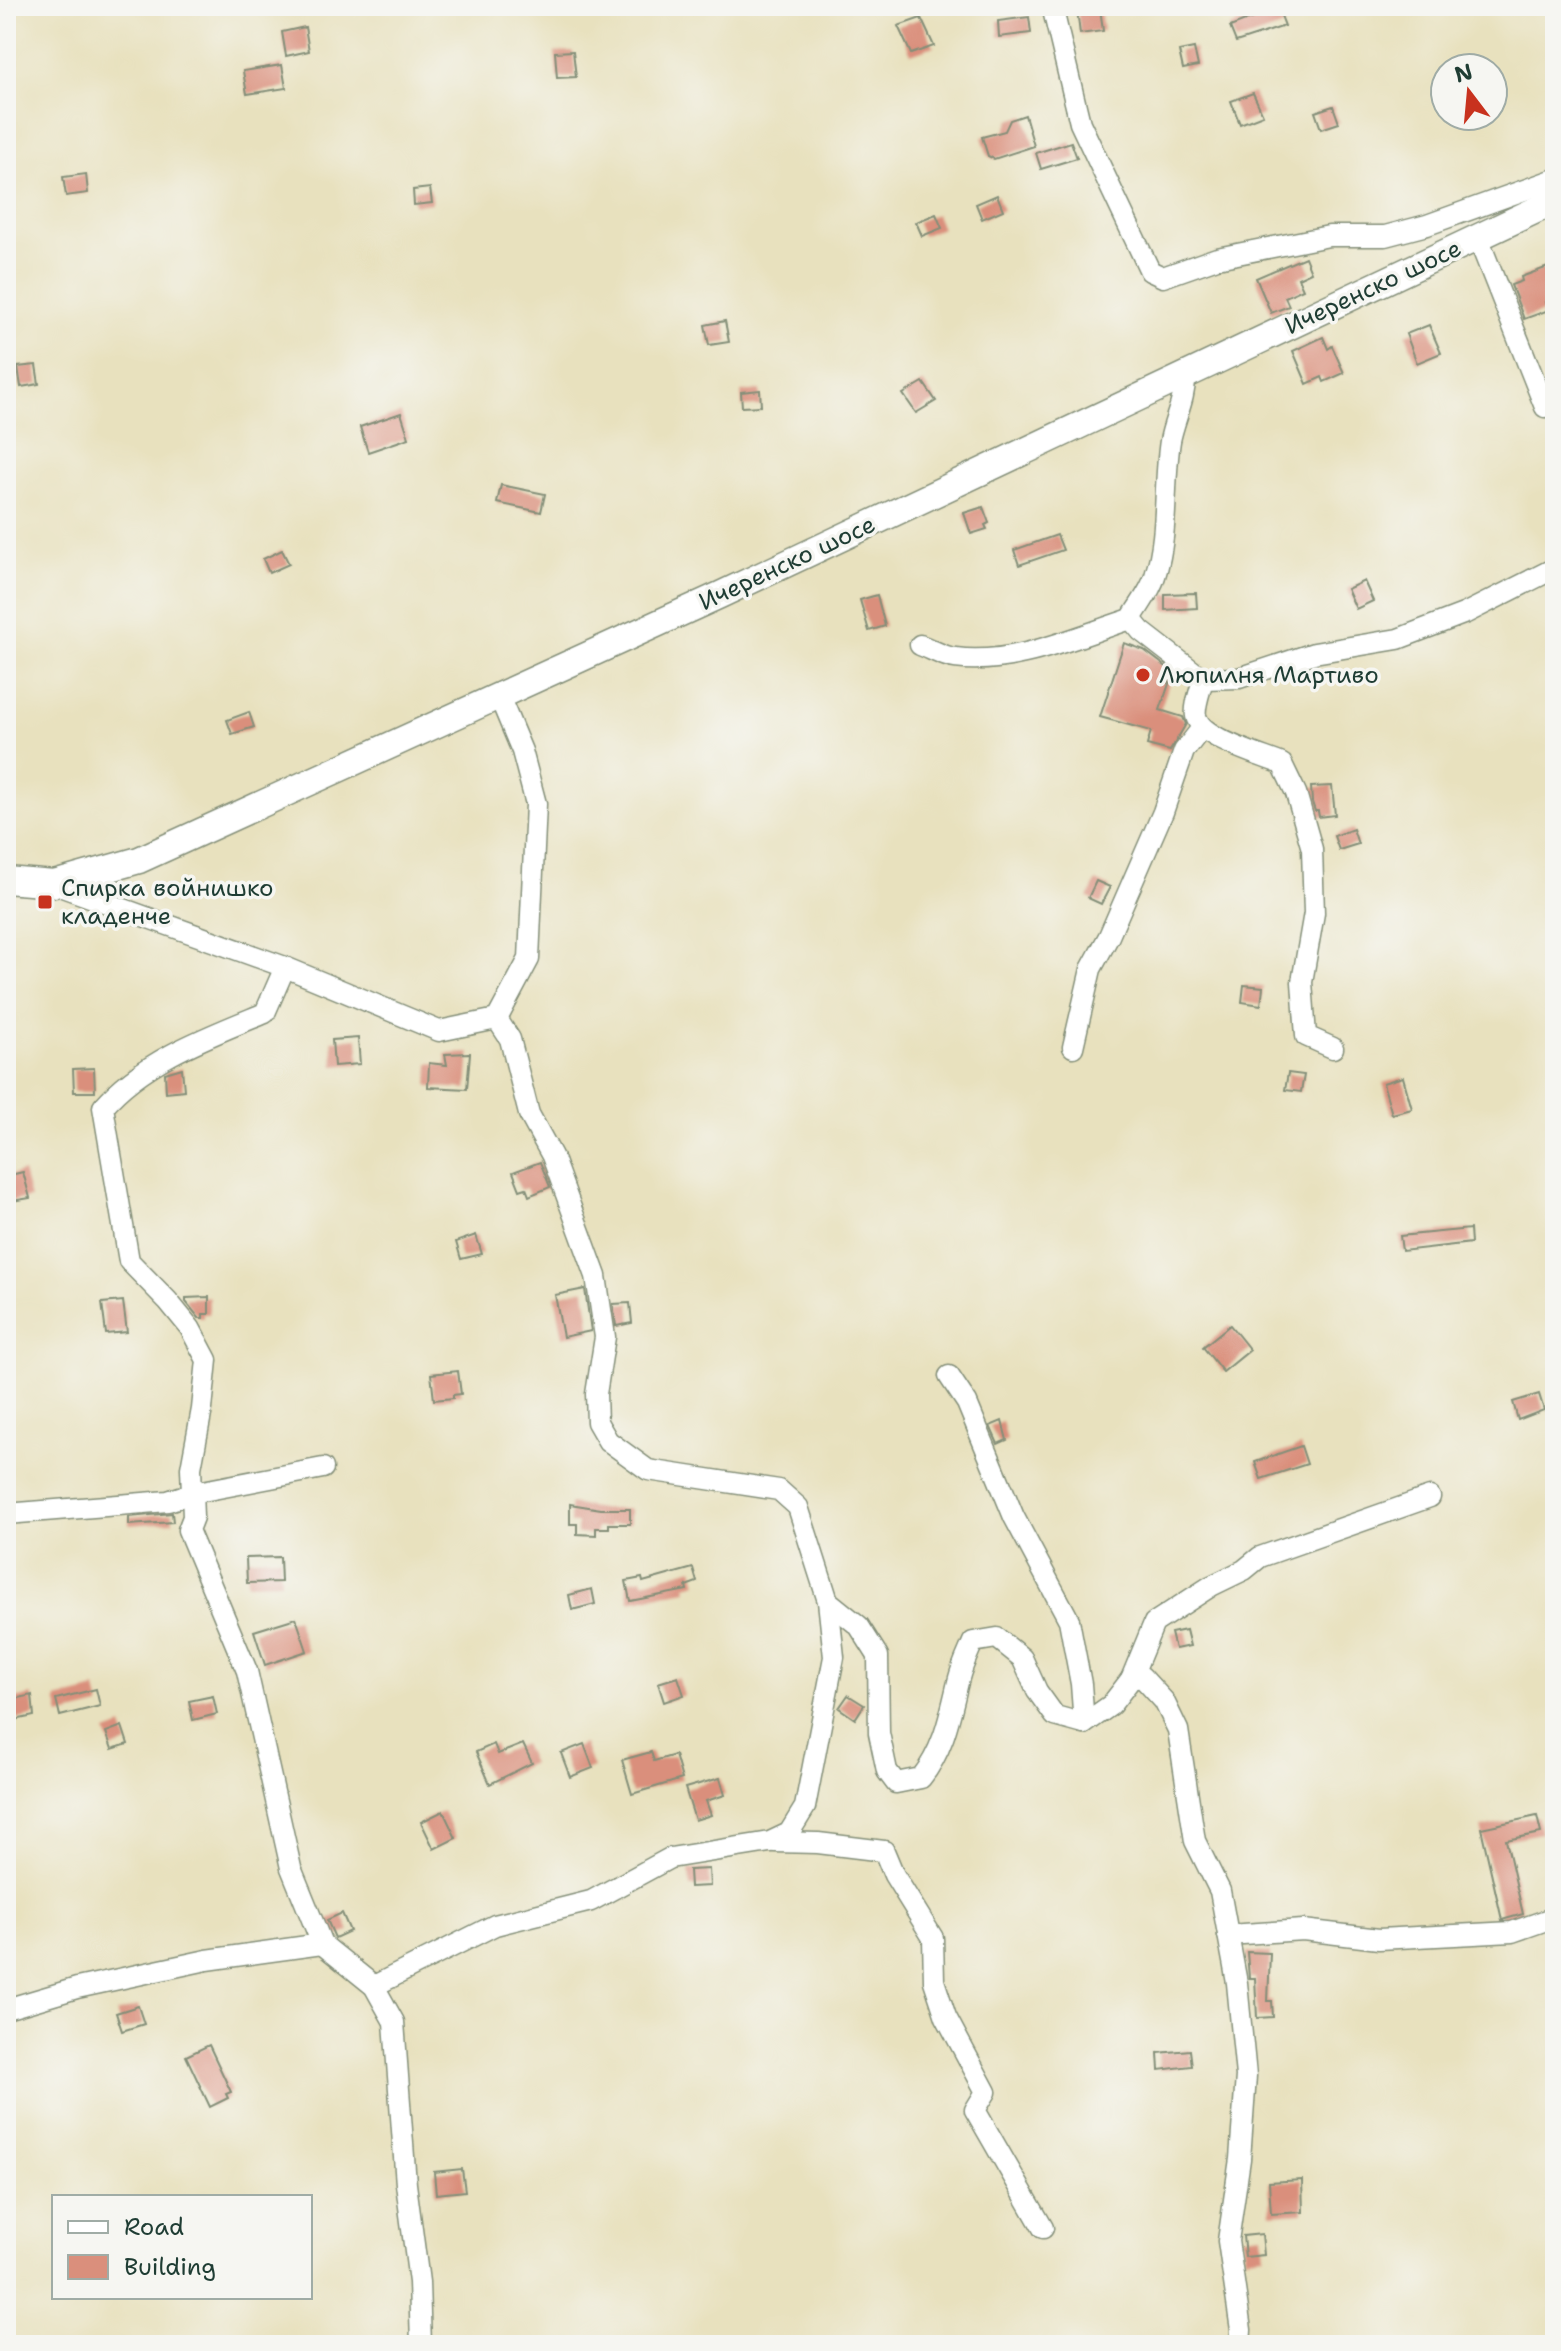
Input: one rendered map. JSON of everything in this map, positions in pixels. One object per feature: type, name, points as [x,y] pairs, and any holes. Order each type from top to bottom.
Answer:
[{"type":"street","points":[[1052,6],[1080,123],[1150,271],[1163,277],[1217,258],[1329,236],[1385,236],[1427,225],[1555,179]]},
{"type":"street","name":"Ичеренско шосе","points":[[6,880],[54,884],[139,860],[720,595],[1555,201]]},
{"type":"street","points":[[1478,238],[1545,407]]},
{"type":"street","points":[[920,645],[953,658],[997,659],[1039,649],[1131,619],[1155,578],[1163,541],[1169,446],[1175,417],[1185,392],[1185,376]]},
{"type":"street","points":[[1131,619],[1141,631],[1203,679],[1239,678],[1314,653],[1398,639],[1550,576]]},
{"type":"street","points":[[1203,679],[1195,714],[1202,728],[1218,738],[1282,764],[1296,793],[1312,849],[1314,913],[1302,982],[1306,1036],[1333,1048]]},
{"type":"street","points":[[497,1019],[529,959],[536,804],[522,751],[499,696]]},
{"type":"street","points":[[1073,1047],[1091,969],[1109,936],[1163,812],[1184,751],[1202,728]]},
{"type":"street","points":[[54,884],[285,967],[439,1031],[497,1019]]},
{"type":"street","points":[[285,967],[265,1013],[173,1054],[115,1093],[103,1107],[129,1261],[190,1328],[207,1360],[191,1468],[193,1517],[188,1530],[247,1671],[291,1868],[322,1944],[374,1986],[394,2022],[404,2170],[419,2282],[421,2345]]},
{"type":"street","points":[[497,1019],[510,1039],[529,1114],[552,1156],[596,1276],[605,1337],[596,1394],[597,1422],[608,1441],[648,1470],[779,1490],[798,1507],[828,1601],[834,1657],[805,1807],[789,1833],[770,1842]]},
{"type":"street","points":[[949,1376],[967,1403],[1014,1517],[1069,1620],[1081,1684],[1084,1724]]},
{"type":"street","points":[[6,1514],[168,1501],[192,1493],[323,1468]]},
{"type":"street","points":[[1084,1724],[1111,1705],[1131,1679],[1154,1623],[1211,1586],[1244,1570],[1260,1557],[1430,1497]]},
{"type":"street","points":[[828,1601],[859,1626],[878,1656],[879,1733],[887,1771],[896,1783],[921,1778],[932,1764],[951,1720],[959,1676],[973,1642],[997,1638],[1022,1658],[1037,1691],[1055,1716],[1084,1724]]},
{"type":"street","points":[[1131,1679],[1142,1677],[1164,1701],[1178,1730],[1195,1841],[1220,1891],[1237,1983],[1246,2076],[1240,2159],[1228,2241],[1241,2330],[1240,2345]]},
{"type":"street","points":[[374,1986],[495,1925],[591,1901],[670,1858],[770,1842],[818,1843],[884,1851],[894,1875],[933,1938],[934,1981],[946,2017],[986,2092],[975,2110],[1043,2228]]},
{"type":"street","points":[[1228,1935],[1303,1930],[1379,1939],[1409,1938],[1512,1932],[1555,1917]]},
{"type":"street","points":[[6,2009],[77,1988],[207,1960],[322,1944]]},
{"type":"building","points":[[1100,8],[1103,31],[1080,34],[1077,10]]},
{"type":"building","points":[[1278,8],[1285,26],[1236,42],[1230,27]]},
{"type":"building","points":[[1029,17],[1031,33],[999,37],[998,21]]},
{"type":"building","points":[[921,18],[934,46],[911,54],[898,26]]},
{"type":"building","points":[[305,27],[309,51],[286,56],[282,32]]},
{"type":"building","points":[[1194,48],[1198,66],[1183,69],[1179,51]]},
{"type":"building","points":[[573,51],[576,77],[557,78],[555,52]]},
{"type":"building","points":[[282,65],[286,88],[247,94],[243,71]]},
{"type":"building","points":[[1253,93],[1263,115],[1240,124],[1231,101]]},
{"type":"building","points":[[1333,106],[1339,123],[1321,129],[1315,112]]},
{"type":"building","points":[[1025,115],[1034,146],[994,159],[988,156],[982,137],[1005,131],[1010,120]]},
{"type":"building","points":[[1071,142],[1077,158],[1041,169],[1036,153]]},
{"type":"building","points":[[86,174],[88,193],[66,196],[63,177]]},
{"type":"building","points":[[430,188],[432,203],[414,205],[413,190]]},
{"type":"building","points":[[997,195],[1003,210],[982,219],[976,204]]},
{"type":"building","points":[[936,214],[942,228],[922,236],[916,222]]},
{"type":"building","points":[[1305,257],[1311,272],[1298,278],[1303,289],[1285,297],[1289,306],[1271,313],[1256,278]]},
{"type":"building","points":[[1548,267],[1555,285],[1555,299],[1546,302],[1549,310],[1524,319],[1511,285],[1522,281],[1521,277]]},
{"type":"building","points":[[725,321],[729,342],[709,345],[705,325]]},
{"type":"building","points":[[1429,325],[1441,353],[1417,363],[1406,334]]},
{"type":"building","points":[[1323,337],[1328,349],[1332,346],[1344,373],[1324,382],[1322,377],[1307,384],[1293,351]]},
{"type":"building","points":[[36,365],[39,384],[21,387],[18,367]]},
{"type":"building","points":[[923,382],[936,401],[916,413],[903,394]]},
{"type":"building","points":[[760,390],[761,406],[742,407],[741,392]]},
{"type":"building","points":[[401,413],[409,438],[368,452],[360,427]]},
{"type":"building","points":[[501,485],[545,494],[541,512],[497,503]]},
{"type":"building","points":[[983,507],[989,523],[985,525],[987,529],[971,534],[964,513]]},
{"type":"building","points":[[1057,535],[1063,550],[1019,565],[1014,550]]},
{"type":"building","points":[[282,550],[289,564],[269,573],[263,559]]},
{"type":"building","points":[[1364,581],[1373,601],[1356,609],[1347,589]]},
{"type":"building","points":[[1196,593],[1197,608],[1165,610],[1165,594]]},
{"type":"building","points":[[877,595],[885,626],[869,631],[860,600]]},
{"type":"building","points":[[1124,643],[1144,650],[1173,672],[1160,710],[1183,717],[1186,724],[1170,751],[1147,745],[1151,731],[1100,717]]},
{"type":"building","points":[[249,712],[254,727],[232,734],[227,720]]},
{"type":"building","points":[[1332,786],[1335,815],[1319,817],[1312,802],[1311,787]]},
{"type":"building","points":[[1353,829],[1358,844],[1339,850],[1334,836]]},
{"type":"building","points":[[1096,881],[1110,887],[1101,904],[1088,898]]},
{"type":"building","points":[[1244,985],[1263,987],[1261,1005],[1242,1002]]},
{"type":"building","points":[[358,1038],[360,1064],[334,1066],[332,1040]]},
{"type":"building","points":[[470,1053],[467,1089],[428,1087],[429,1063],[447,1065],[445,1054]]},
{"type":"building","points":[[94,1068],[95,1092],[74,1092],[73,1069]]},
{"type":"building","points":[[182,1068],[184,1090],[166,1092],[165,1073]]},
{"type":"building","points":[[1288,1073],[1304,1075],[1301,1092],[1285,1090]]},
{"type":"building","points":[[1403,1077],[1412,1109],[1392,1114],[1383,1083]]},
{"type":"building","points":[[540,1162],[550,1187],[529,1196],[526,1188],[520,1190],[513,1172]]},
{"type":"building","points":[[23,1172],[30,1198],[6,1202],[6,1176]]},
{"type":"building","points":[[1470,1229],[1471,1243],[1402,1251],[1400,1236]]},
{"type":"building","points":[[476,1235],[482,1254],[461,1259],[456,1242]]},
{"type":"building","points":[[585,1289],[591,1331],[563,1337],[555,1295]]},
{"type":"building","points":[[209,1297],[209,1314],[203,1314],[203,1318],[199,1318],[186,1302],[186,1298]]},
{"type":"building","points":[[123,1301],[127,1332],[106,1334],[102,1303]]},
{"type":"building","points":[[630,1303],[632,1323],[616,1326],[613,1304]]},
{"type":"building","points":[[1230,1325],[1250,1350],[1223,1372],[1203,1347]]},
{"type":"building","points":[[458,1371],[461,1394],[434,1400],[431,1374]]},
{"type":"building","points":[[1539,1394],[1544,1410],[1518,1420],[1513,1402]]},
{"type":"building","points":[[1002,1421],[1007,1440],[998,1444],[990,1426]]},
{"type":"building","points":[[1301,1446],[1307,1464],[1261,1479],[1255,1462]]},
{"type":"building","points":[[570,1504],[601,1509],[630,1509],[630,1524],[609,1524],[609,1528],[596,1528],[596,1535],[577,1534],[577,1524],[570,1524]]},
{"type":"building","points":[[172,1513],[173,1522],[129,1525],[129,1517]]},
{"type":"building","points":[[280,1557],[281,1582],[247,1583],[246,1558]]},
{"type":"building","points":[[693,1568],[697,1582],[686,1586],[687,1590],[630,1601],[626,1581],[642,1578],[643,1582]]},
{"type":"building","points":[[592,1589],[595,1604],[572,1610],[569,1595]]},
{"type":"building","points":[[296,1618],[307,1651],[265,1665],[254,1631]]},
{"type":"building","points":[[1186,1630],[1190,1646],[1175,1649],[1171,1633]]},
{"type":"building","points":[[678,1677],[684,1695],[664,1702],[658,1683]]},
{"type":"building","points":[[96,1689],[100,1706],[60,1716],[56,1699]]},
{"type":"building","points":[[32,1695],[34,1716],[10,1721],[6,1701]]},
{"type":"building","points":[[848,1695],[864,1705],[855,1719],[839,1708]]},
{"type":"building","points":[[213,1696],[217,1714],[193,1720],[189,1701]]},
{"type":"building","points":[[122,1726],[128,1744],[112,1749],[106,1732]]},
{"type":"building","points":[[494,1744],[498,1754],[523,1744],[532,1763],[490,1784],[476,1752]]},
{"type":"building","points":[[584,1744],[593,1768],[570,1777],[561,1753]]},
{"type":"building","points":[[651,1752],[654,1761],[675,1755],[682,1779],[632,1794],[622,1760]]},
{"type":"building","points":[[720,1778],[725,1795],[706,1801],[711,1815],[695,1820],[685,1788]]},
{"type":"building","points":[[443,1811],[456,1838],[434,1849],[421,1822]]},
{"type":"building","points":[[1537,1816],[1541,1833],[1506,1840],[1523,1914],[1502,1920],[1481,1828]]},
{"type":"building","points":[[709,1869],[710,1886],[690,1887],[689,1870]]},
{"type":"building","points":[[342,1913],[350,1931],[335,1938],[327,1920]]},
{"type":"building","points":[[1247,1952],[1270,1953],[1268,2001],[1272,2001],[1273,2017],[1257,2018],[1255,1978],[1249,1978]]},
{"type":"building","points":[[138,2006],[144,2024],[122,2031],[116,2013]]},
{"type":"building","points":[[209,2045],[231,2092],[226,2094],[228,2098],[210,2107],[186,2056]]},
{"type":"building","points":[[1190,2050],[1192,2066],[1159,2070],[1158,2053]]},
{"type":"building","points":[[462,2169],[465,2191],[436,2194],[434,2172]]},
{"type":"building","points":[[1302,2180],[1303,2212],[1271,2214],[1269,2182]]},
{"type":"building","points":[[1262,2234],[1264,2255],[1245,2257],[1243,2236]]},
{"type":"place","name":"Люпилня Мартиво","points":[[1143,675]]},
{"type":"place","name":"Спирка войнишко кладенче","points":[[45,902]]}]
